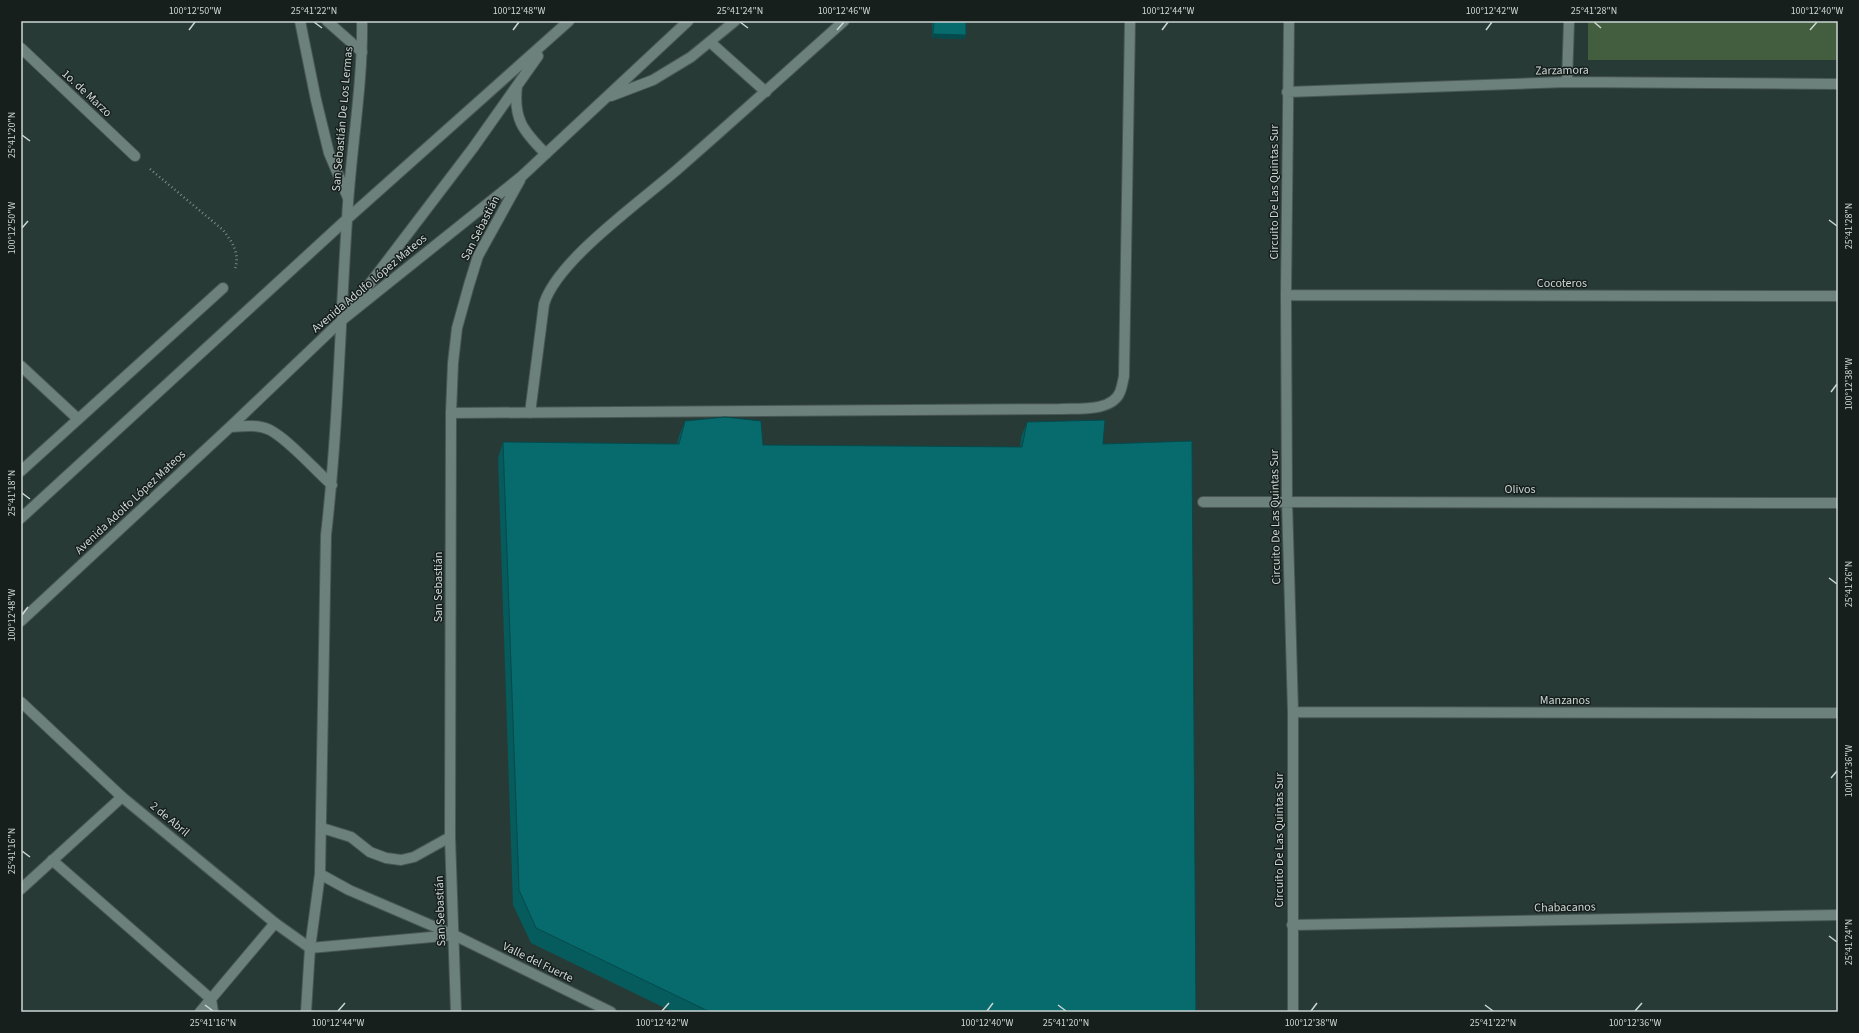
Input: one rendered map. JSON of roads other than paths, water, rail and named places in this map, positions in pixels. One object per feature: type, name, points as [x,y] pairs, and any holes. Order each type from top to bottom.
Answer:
[{"type":"street","points":[[300,21],[316,100],[329,153],[348,199]]},
{"type":"street","points":[[327,21],[362,52]]},
{"type":"street","name":"San Sebastián De Los Lermas","points":[[347,219],[362,52],[362,21]]},
{"type":"street","points":[[21,518],[347,219],[569,21]]},
{"type":"street","name":"Avenida Adolfo López Mateos","points":[[21,621],[230,427],[342,320],[522,176],[688,21]]},
{"type":"street","points":[[607,97],[653,80],[691,57],[735,21]]},
{"type":"street","points":[[530,413],[544,304],[547,293],[555,280],[585,249],[766,92],[844,21]]},
{"type":"street","points":[[451,413],[1060,409],[1106,406],[1114,401],[1120,392],[1124,376],[1130,21]]},
{"type":"street","name":"Circuito De Las Quintas Sur","points":[[1289,21],[1287,92],[1286,295],[1287,501],[1293,712],[1293,1012]]},
{"type":"street","points":[[1567,82],[1569,21]]},
{"type":"street","points":[[342,320],[473,148],[549,40]]},
{"type":"street","points":[[710,42],[766,92]]},
{"type":"street","name":"1o. de Marzo","points":[[21,48],[135,156]]},
{"type":"street","name":"Zarzamora","points":[[1287,92],[1567,82],[1838,84]]},
{"type":"street","points":[[518,84],[515,101],[521,126],[529,137],[546,154]]},
{"type":"street","name":"San Sebastián","points":[[456,1012],[450,837],[451,413],[453,363],[457,328],[468,285],[478,256],[522,176]]},
{"type":"street","points":[[306,1012],[310,948],[320,874],[322,828],[323,629],[326,535],[332,485],[347,219]]},
{"type":"street","points":[[21,471],[223,288]]},
{"type":"street","name":"Cocoteros","points":[[1286,295],[1838,296]]},
{"type":"street","points":[[21,366],[78,419]]},
{"type":"street","points":[[230,427],[251,426],[269,430],[285,440],[332,485]]},
{"type":"street","name":"Olivos","points":[[1203,502],[1838,503]]},
{"type":"street","name":"2 de Abril","points":[[21,702],[122,797],[275,923],[310,948]]},
{"type":"street","name":"Manzanos","points":[[1293,712],[1838,713]]},
{"type":"street","points":[[21,889],[122,797]]},
{"type":"street","points":[[322,828],[351,837],[370,852],[386,858],[400,860],[414,857],[450,837]]},
{"type":"street","points":[[52,860],[211,999],[213,1012]]},
{"type":"street","name":"Valle del Fuerte","points":[[320,874],[349,890],[454,935],[611,1012]]},
{"type":"street","name":"Chabacanos","points":[[1292,925],[1838,915]]},
{"type":"street","points":[[200,1012],[275,923]]},
{"type":"street","points":[[310,948],[454,935]]}]
